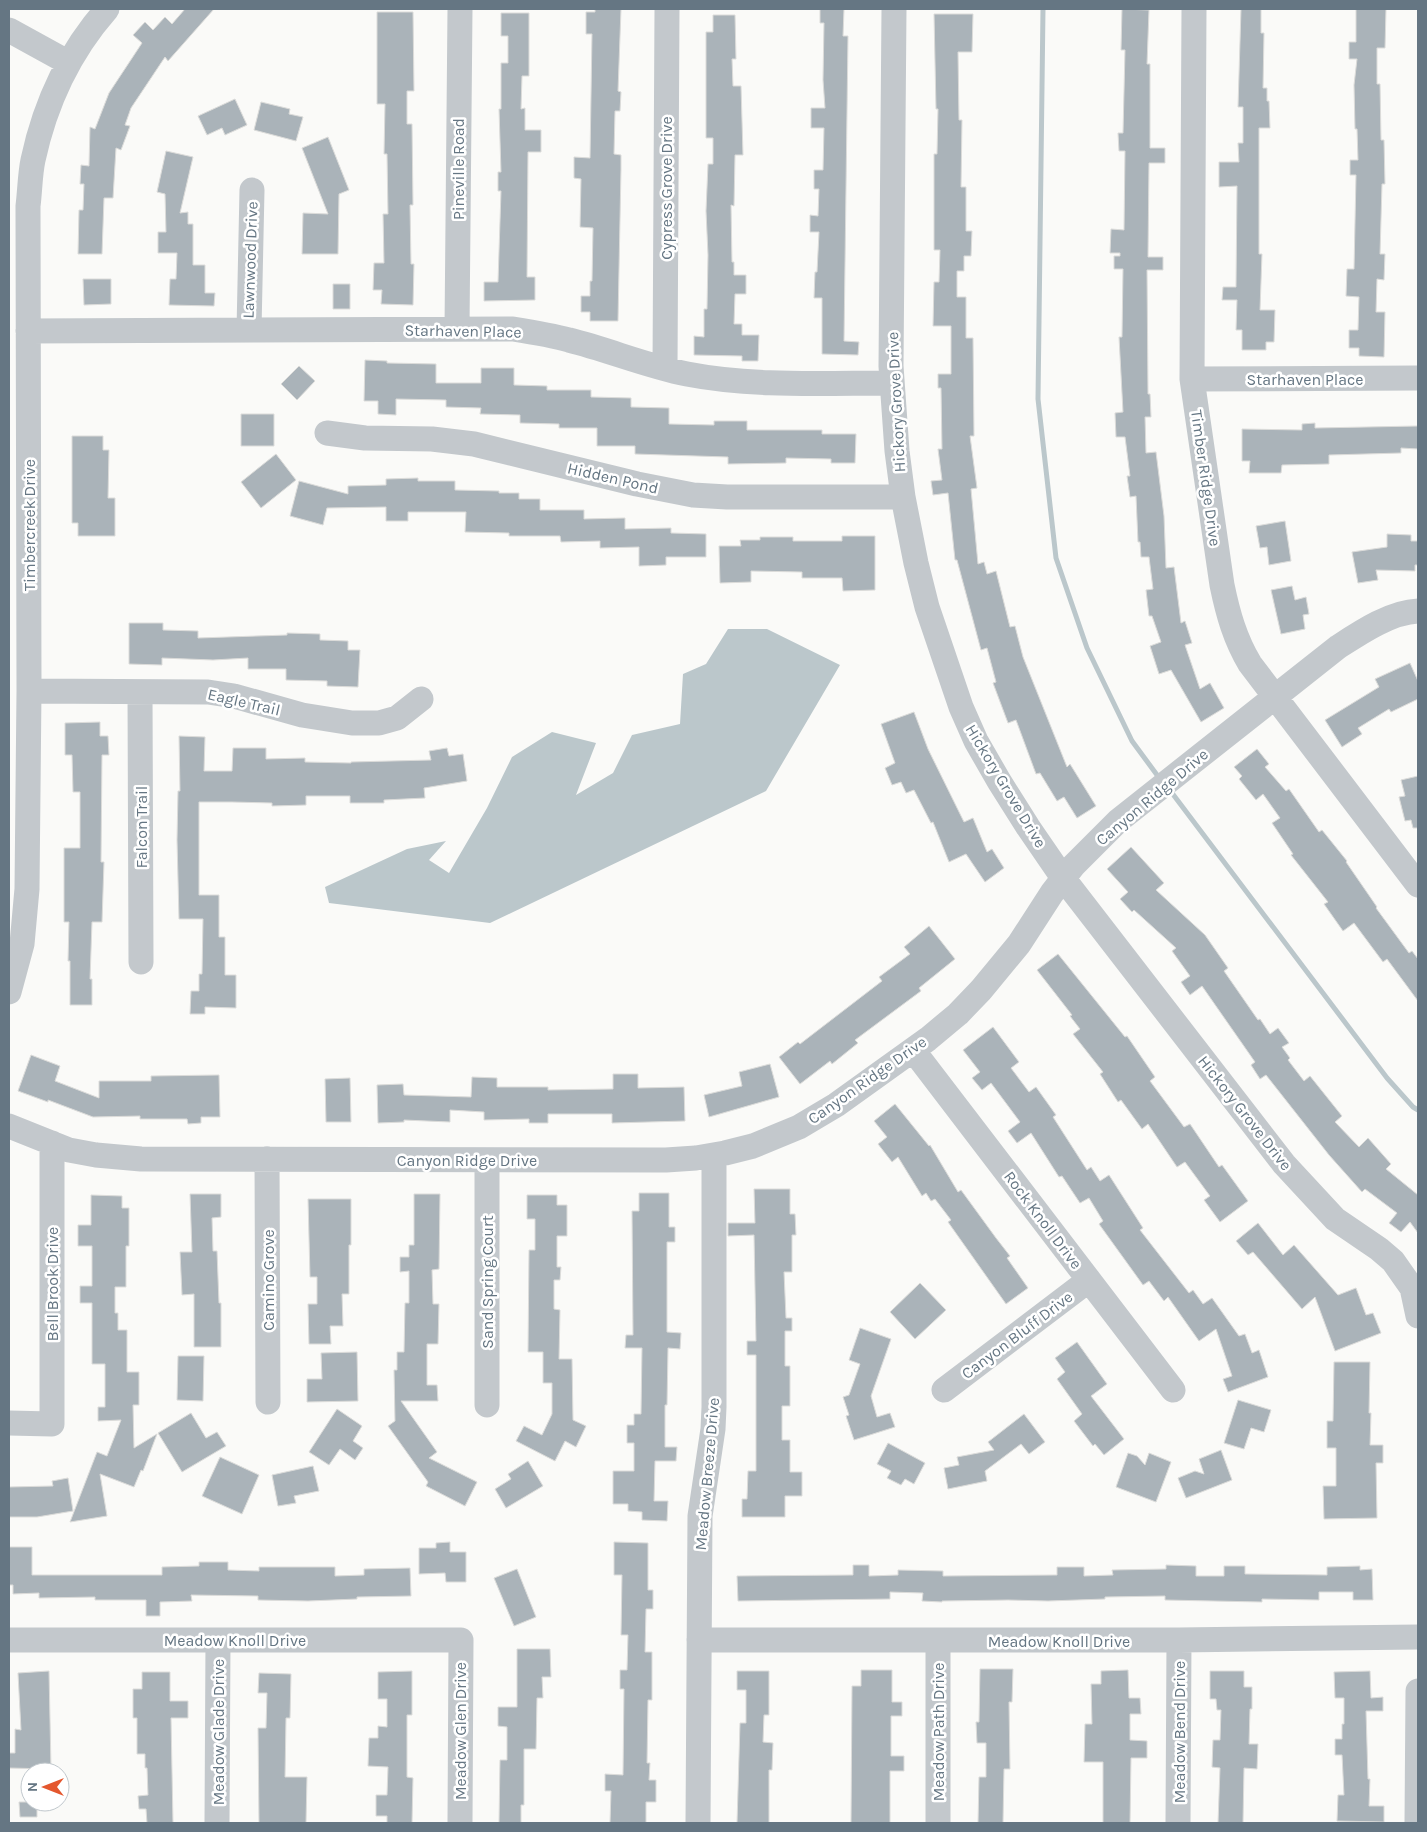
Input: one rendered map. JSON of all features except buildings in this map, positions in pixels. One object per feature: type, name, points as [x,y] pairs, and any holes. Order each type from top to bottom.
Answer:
[{"type":"street","name":"Timbercreek Drive","points":[[9,990],[22,944],[26,889],[29,692],[18,360],[28,331],[28,206],[33,161],[39,136],[53,97],[69,63],[85,37],[107,9]]},
{"type":"street","name":"Pineville Road","points":[[457,330],[460,9]]},
{"type":"street","name":"Cypress Grove Drive","points":[[665,368],[667,9]]},
{"type":"street","name":"Hickory Grove Drive","points":[[894,9],[892,383],[897,451],[903,497],[916,563],[927,607],[961,707],[976,741],[999,781],[1028,827],[1064,878],[1284,1164],[1335,1219],[1379,1248],[1393,1261],[1412,1288],[1418,1316]]},
{"type":"street","name":"Timber Ridge Drive","points":[[1194,9],[1192,379],[1228,617],[1235,636],[1250,664],[1274,698],[1418,885]]},
{"type":"street","points":[[9,30],[69,63]]},
{"type":"street","name":"Lawnwood Drive","points":[[248,330],[252,190]]},
{"type":"street","name":"Starhaven Place","points":[[28,331],[513,330],[569,340],[643,363],[712,378],[761,383],[892,383]]},
{"type":"street","name":"Starhaven Place","points":[[1192,379],[1418,378]]},
{"type":"street","name":"Hidden Pond","points":[[327,433],[365,438],[432,439],[474,444],[637,484],[693,495],[744,497],[903,497]]},
{"type":"street","name":"Canyon Ridge Drive","points":[[9,1126],[69,1150],[96,1155],[141,1159],[666,1160],[696,1158],[754,1146],[799,1127],[836,1105],[913,1050],[958,1014],[981,990],[1019,944],[1073,866],[1118,821],[1338,647],[1367,628],[1408,611],[1418,610]]},
{"type":"street","name":"Eagle Trail","points":[[29,692],[208,692],[234,696],[302,715],[352,723],[379,723],[397,718],[421,699]]},
{"type":"street","name":"Falcon Trail","points":[[140,692],[141,962]]},
{"type":"street","name":"Rock Knoll Drive","points":[[913,1050],[1174,1390]]},
{"type":"street","name":"Bell Brook Drive","points":[[9,1423],[52,1424],[52,1144]]},
{"type":"street","name":"Meadow Breeze Drive","points":[[698,1823],[700,1516],[713,1429],[714,1407],[714,1155]]},
{"type":"street","name":"Camino Grove","points":[[267,1159],[268,1402]]},
{"type":"street","name":"Sand Spring Court","points":[[487,1160],[487,1405]]},
{"type":"street","name":"Canyon Bluff Drive","points":[[944,1390],[1089,1280]]},
{"type":"street","name":"Meadow Knoll Drive","points":[[699,1640],[1179,1640],[1418,1637]]},
{"type":"street","name":"Meadow Knoll Drive","points":[[9,1640],[461,1640]]},
{"type":"street","name":"Meadow Glade Drive","points":[[217,1823],[218,1640]]},
{"type":"street","name":"Meadow Glen Drive","points":[[460,1823],[461,1640]]},
{"type":"street","name":"Meadow Bend Drive","points":[[1178,1823],[1179,1640]]},
{"type":"street","name":"Meadow Path Drive","points":[[938,1641],[938,1823]]},
{"type":"street","points":[[1417,1823],[1418,1691]]},
{"type":"shaded area","points":[[728,629],[767,629],[840,665],[766,791],[490,923],[329,903],[325,887],[407,849],[446,841],[429,860],[449,873],[487,808],[512,757],[552,732],[596,743],[576,795],[613,773],[632,735],[680,724],[683,674],[706,664]]},
{"type":"waterway","points":[[1043,9],[1038,399],[1056,558],[1087,648],[1132,741],[1160,779]]},
{"type":"waterway","points":[[1169,789],[1387,1078],[1413,1107],[1418,1110]]}]
